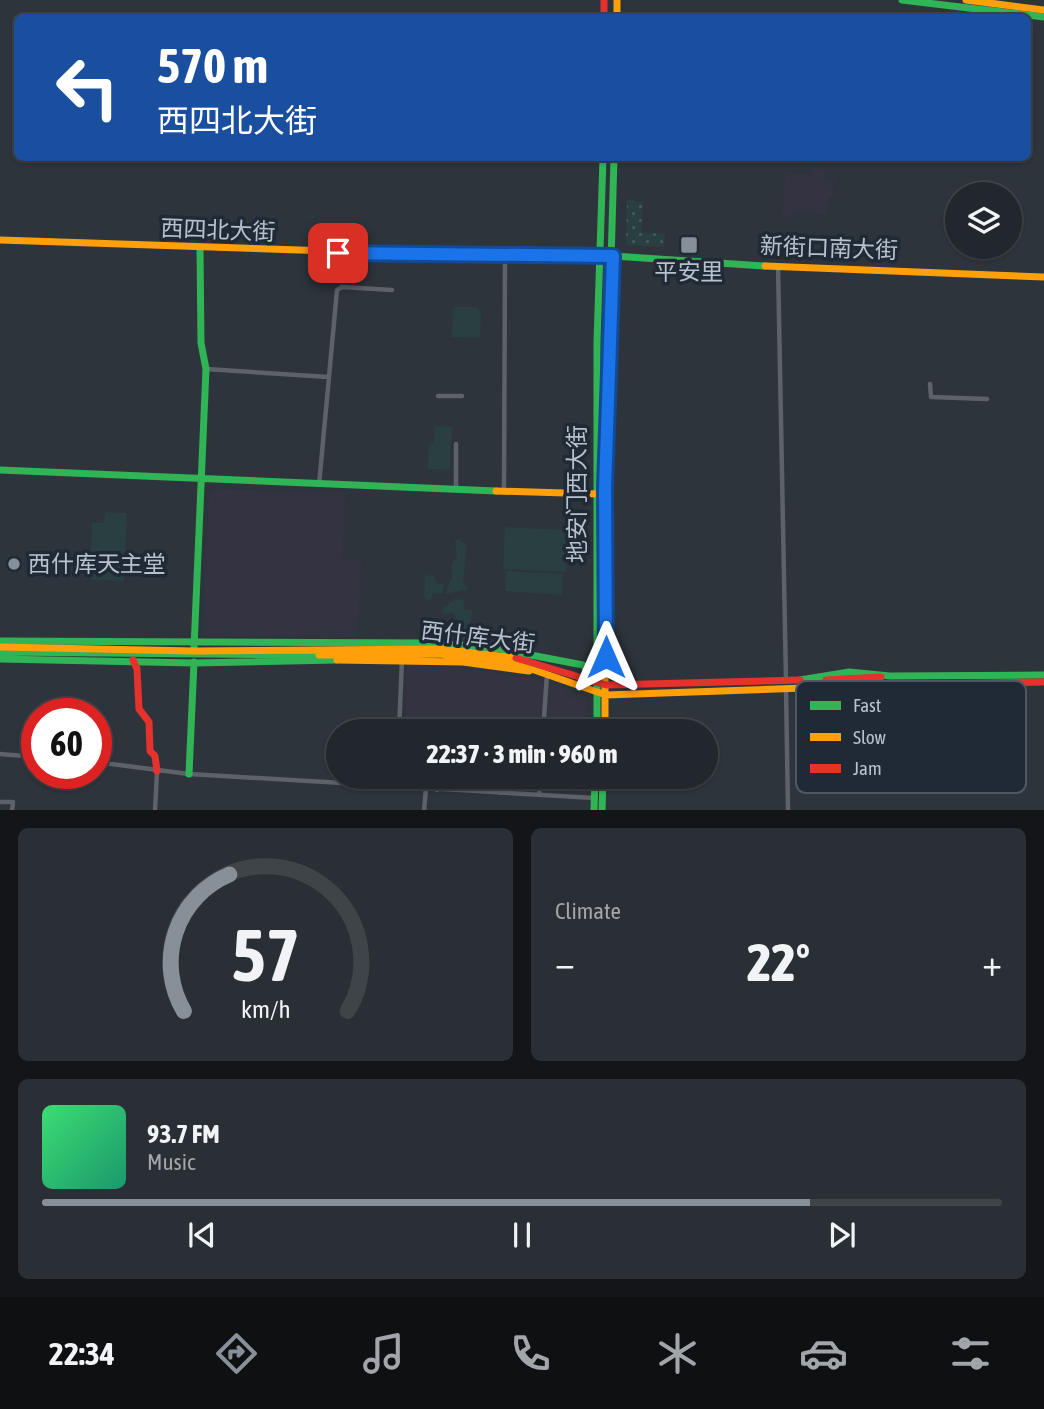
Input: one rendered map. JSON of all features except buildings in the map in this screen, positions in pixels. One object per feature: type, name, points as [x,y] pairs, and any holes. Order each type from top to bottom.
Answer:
[{"type":"main road","points":[[901,0],[959,3],[1026,14]]},
{"type":"main road","points":[[966,0],[1044,10]]},
{"type":"main road","name":"地安门西大街","points":[[596,719],[597,342],[602,256],[603,161]]},
{"type":"main road","name":"地安门西大街","points":[[605,719],[605,488],[614,161]]},
{"type":"main road","name":"西四北大街","points":[[0,240],[200,248],[602,256]]},
{"type":"main road","points":[[189,774],[206,369],[201,343],[200,248]]},
{"type":"main road","name":"新街口南大街","points":[[602,256],[678,262],[1044,277]]},
{"type":"main road","points":[[0,470],[200,481],[596,496],[605,488]]},
{"type":"main road","name":"西什库大街","points":[[0,641],[194,653],[463,662],[547,673]]},
{"type":"main road","name":"西什库大街","points":[[0,659],[133,658],[398,642],[465,645],[583,665],[595,682]]},
{"type":"main road","name":"西什库大街","points":[[194,653],[440,649],[517,658],[595,682]]},
{"type":"main road","name":"西什库大街","points":[[0,650],[440,654],[517,664],[606,695],[766,685]]},
{"type":"main road","name":"西什库大街","points":[[0,650],[133,658]]},
{"type":"main road","points":[[133,658],[137,669],[139,709],[149,722],[150,751],[155,756],[157,771]]},
{"type":"main road","points":[[820,681],[849,672],[890,677],[1044,682]]},
{"type":"main road","points":[[910,681],[1007,679],[1044,675]]},
{"type":"main road","points":[[595,682],[606,685],[796,684]]},
{"type":"main road","points":[[594,789],[594,810]]},
{"type":"main road","points":[[602,810],[603,789]]},
{"type":"street","points":[[505,256],[505,492]]},
{"type":"street","points":[[778,264],[784,436],[788,810]]},
{"type":"street","points":[[319,485],[337,290],[342,286],[392,290]]},
{"type":"street","points":[[206,369],[328,377]]},
{"type":"street","points":[[930,384],[931,397],[987,399]]},
{"type":"street","points":[[438,397],[462,396]]},
{"type":"street","points":[[456,444],[456,490]]},
{"type":"street","points":[[400,719],[402,659]]},
{"type":"street","points":[[544,719],[547,673]]},
{"type":"street","points":[[0,754],[21,756]]},
{"type":"street","points":[[112,763],[147,766],[157,771],[189,774],[326,782]]},
{"type":"street","points":[[156,810],[157,771]]},
{"type":"street","points":[[424,810],[426,789]]},
{"type":"street","points":[[432,789],[594,799]]},
{"type":"street","points":[[499,789],[499,793]]},
{"type":"street","points":[[539,789],[539,795]]},
{"type":"street","points":[[0,802],[12,802],[12,810]]},
{"type":"shaded area","points":[[812,167],[826,170],[825,178],[835,179],[832,196],[829,196],[827,215],[794,212],[793,218],[782,217],[785,173],[810,174]]},
{"type":"shaded area","points":[[214,489],[346,492],[342,559],[362,561],[357,637],[206,636],[202,630],[209,492]]},
{"type":"shaded area","points":[[407,664],[471,669],[546,681],[586,697],[586,719],[405,719]]},
{"type":"shaded area","points":[[539,789],[585,789],[585,792]]},
{"type":"green space","points":[[627,200],[643,202],[641,232],[665,234],[664,247],[626,245]]},
{"type":"green space","points":[[453,307],[477,307],[481,314],[480,338],[452,337]]},
{"type":"green space","points":[[435,426],[452,427],[450,470],[428,469],[429,443],[434,443]]},
{"type":"green space","points":[[105,512],[127,513],[124,581],[90,580],[92,523],[104,523]]},
{"type":"green space","points":[[505,527],[568,530],[566,572],[503,569]]},
{"type":"green space","points":[[459,539],[467,546],[463,582],[468,589],[445,594],[452,577],[452,563],[457,557],[455,540]]},
{"type":"green space","points":[[506,571],[563,574],[562,595],[505,591]]},
{"type":"green space","points":[[425,575],[434,576],[436,583],[444,584],[443,594],[433,593],[430,602],[424,597]]},
{"type":"green space","points":[[456,599],[464,600],[463,610],[472,610],[470,641],[450,640],[451,632],[458,621],[453,613],[442,614],[443,608]]},
{"type":"traffic: fast","points":[[902,0],[1019,14]]},
{"type":"traffic: fast","points":[[1031,15],[1044,17]]},
{"type":"traffic: fast","points":[[597,719],[597,342],[603,161]]},
{"type":"traffic: fast","points":[[610,296],[614,161]]},
{"type":"traffic: fast","points":[[194,648],[206,369],[201,343],[200,248]]},
{"type":"traffic: fast","points":[[361,252],[613,256],[765,266]]},
{"type":"traffic: fast","points":[[0,470],[496,491]]},
{"type":"traffic: fast","points":[[0,641],[435,643],[494,648],[583,665],[594,680]]},
{"type":"traffic: fast","points":[[0,652],[319,655]]},
{"type":"traffic: fast","points":[[0,659],[194,663],[337,660]]},
{"type":"traffic: fast","points":[[189,774],[194,662]]},
{"type":"traffic: fast","points":[[800,680],[849,672],[890,676],[1044,675]]},
{"type":"traffic: fast","points":[[594,810],[595,789]]},
{"type":"traffic: fast","points":[[602,810],[603,789]]},
{"type":"traffic: slow","points":[[617,0],[617,14]]},
{"type":"traffic: slow","points":[[966,0],[1044,10]]},
{"type":"traffic: slow","points":[[0,240],[361,252]]},
{"type":"traffic: slow","points":[[765,266],[1044,277]]},
{"type":"traffic: slow","points":[[605,719],[605,488],[610,296]]},
{"type":"traffic: slow","points":[[496,491],[598,494]]},
{"type":"traffic: slow","points":[[0,647],[194,651],[440,649],[516,658]]},
{"type":"traffic: slow","points":[[319,655],[440,654],[517,664],[606,695],[796,688]]},
{"type":"traffic: slow","points":[[337,660],[463,662],[529,671]]},
{"type":"traffic: jam","points":[[604,0],[604,14]]},
{"type":"traffic: jam","points":[[516,658],[606,685],[800,680]]},
{"type":"traffic: jam","points":[[133,660],[137,669],[139,709],[149,722],[150,751],[155,756],[157,771]]},
{"type":"traffic: jam","points":[[826,680],[881,677]]},
{"type":"traffic: jam","points":[[1026,682],[1044,682]]},
{"type":"place","name":"平安里","points":[[689,245]]},
{"type":"place","name":"西什库天主堂","points":[[14,564]]},
{"type":"route","points":[[338,253],[613,256],[605,488],[606,657]]}]
